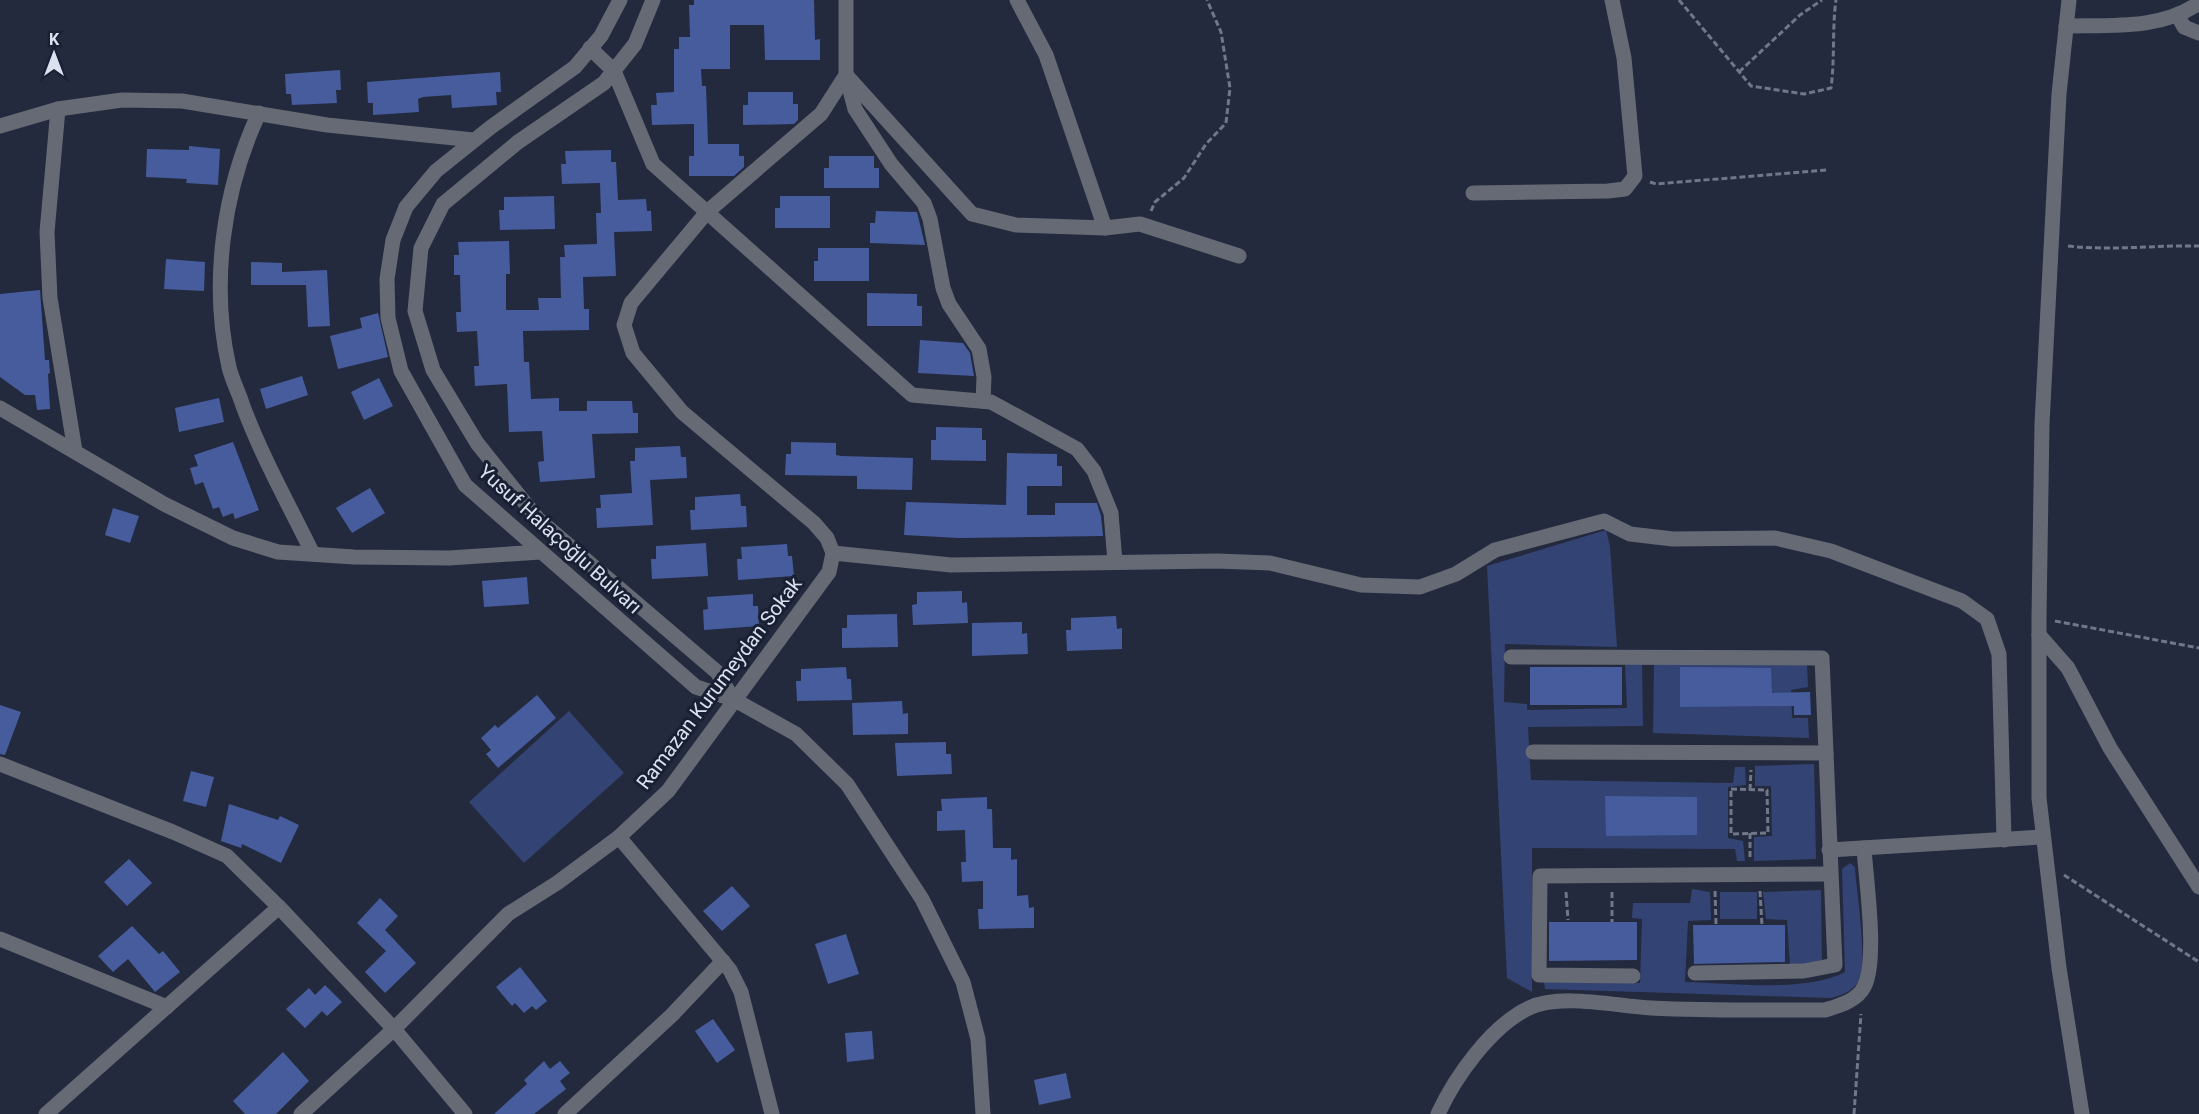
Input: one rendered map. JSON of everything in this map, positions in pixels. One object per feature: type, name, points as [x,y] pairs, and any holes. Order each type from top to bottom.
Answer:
[{"type":"street","name":"Yusuf Halaçoğlu Bulvarı","points":[[620,0],[601,36],[575,67],[436,171],[406,207],[391,250],[387,279],[388,318],[401,371],[465,485],[696,687],[734,699],[796,734],[847,784],[922,899],[963,982],[978,1039],[982,1114]]},
{"type":"street","name":"Yusuf Halaçoğlu Bulvarı","points":[[652,0],[635,44],[604,83],[518,142],[443,204],[421,248],[415,311],[433,370],[477,443],[538,519],[717,672],[734,699]]},
{"type":"street","points":[[846,0],[846,75],[855,110],[891,164],[924,203],[930,219],[943,288],[949,304],[979,349],[984,377],[983,401]]},
{"type":"street","points":[[1017,0],[1046,55],[1105,228]]},
{"type":"street","points":[[1473,193],[1608,191],[1625,189],[1635,176],[1624,58],[1612,0]]},
{"type":"street","points":[[2069,0],[2042,424],[2038,617],[2039,798],[2042,837],[2082,1114]]},
{"type":"street","points":[[2066,26],[2145,23],[2178,16],[2199,3]]},
{"type":"street","points":[[2178,16],[2184,27],[2199,33]]},
{"type":"street","points":[[590,48],[614,71],[653,164],[912,395],[991,402],[1077,449],[1094,471],[1111,513],[1115,562]]},
{"type":"street","points":[[846,75],[821,114],[707,212],[631,303],[624,325],[633,353],[682,412],[814,523],[827,538],[833,553],[951,565],[1115,562],[1270,563],[1361,585],[1420,588],[1456,574],[1495,550],[1604,521],[1630,534],[1673,539],[1775,538],[1832,551],[1962,601],[1987,619],[1999,654],[2004,840]]},
{"type":"street","points":[[846,75],[972,214],[1016,225],[1105,228],[1146,226],[1239,256]]},
{"type":"street","points":[[0,126],[58,110],[122,100],[182,101],[327,125],[474,141]]},
{"type":"street","points":[[58,110],[47,232],[50,298],[75,451]]},
{"type":"street","points":[[259,113],[245,144],[223,241],[220,309],[229,369],[254,435],[313,554]]},
{"type":"street","points":[[0,408],[164,504],[232,538],[278,552],[449,558],[540,552]]},
{"type":"street","name":"Ramazan Kurumeydan Sokak","points":[[301,1114],[394,1029],[508,914],[557,883],[619,837],[668,791],[829,572],[833,553]]},
{"type":"street","points":[[2038,635],[2068,668],[2110,748],[2199,887]]},
{"type":"street","points":[[1511,657],[1822,658],[1835,965],[1804,971],[1695,973]]},
{"type":"street","points":[[1533,752],[1826,753]]},
{"type":"street","points":[[0,764],[154,824],[227,856],[279,907],[394,1029],[465,1114]]},
{"type":"street","points":[[619,837],[723,961],[741,992],[772,1114]]},
{"type":"street","points":[[1829,850],[2042,837]]},
{"type":"street","points":[[1438,1114],[1450,1088],[1482,1047],[1512,1017],[1530,1007],[1551,1001],[1652,1008],[1825,1010],[1847,1003],[1863,988],[1870,950],[1864,848]]},
{"type":"street","points":[[1633,976],[1539,975],[1540,876],[1830,874]]},
{"type":"street","points":[[46,1114],[279,907]]},
{"type":"street","points":[[0,939],[167,1007]]},
{"type":"street","points":[[565,1114],[672,1015],[723,961]]},
{"type":"path","points":[[1146,226],[1155,202],[1184,178],[1206,144],[1226,123],[1230,87],[1221,32],[1207,0]]},
{"type":"path","points":[[1679,0],[1751,86],[1803,94],[1831,87],[1835,56],[1833,19],[1836,0]]},
{"type":"path","points":[[1739,72],[1800,15],[1822,0]]},
{"type":"path","points":[[1635,176],[1656,184],[1827,170]]},
{"type":"path","points":[[2052,244],[2091,248],[2147,245],[2199,246]]},
{"type":"path","points":[[2038,617],[2199,648]]},
{"type":"path","points":[[1750,790],[1751,753]]},
{"type":"path","points":[[1731,789],[1750,790],[1767,790],[1768,833],[1731,834],[1731,789]]},
{"type":"path","points":[[1750,833],[1762,926]]},
{"type":"path","points":[[2046,862],[2199,962]]},
{"type":"path","points":[[1565,875],[1568,920]]},
{"type":"path","points":[[1611,875],[1612,922]]},
{"type":"path","points":[[1715,875],[1716,924]]},
{"type":"path","points":[[1854,1114],[1863,988]]},
{"type":"shaded area","points":[[1606,530],[1610,546],[1617,647],[1505,644],[1504,702],[1527,704],[1527,710],[1627,708],[1625,665],[1642,662],[1643,726],[1528,727],[1531,780],[1733,783],[1735,767],[1745,767],[1746,785],[1728,787],[1728,838],[1743,841],[1745,861],[1737,861],[1735,849],[1532,848],[1532,992],[1507,978],[1487,566]]},
{"type":"shaded area","points":[[1654,662],[1807,663],[1808,687],[1791,690],[1792,718],[1808,718],[1809,738],[1653,733]]},
{"type":"shaded area","points":[[569,711],[624,773],[524,863],[469,802]]},
{"type":"shaded area","points":[[1814,764],[1816,859],[1754,861],[1754,837],[1772,836],[1771,786],[1755,786],[1755,766]]},
{"type":"shaded area","points":[[1850,863],[1855,867],[1862,960],[1858,982],[1843,994],[1831,998],[1545,989],[1544,982],[1640,983],[1642,919],[1632,918],[1633,903],[1690,903],[1692,889],[1710,892],[1711,920],[1688,921],[1685,982],[1789,985],[1810,983],[1845,972],[1842,869]]},
{"type":"shaded area","points":[[1821,890],[1822,964],[1790,966],[1787,920],[1766,919],[1763,892]]},
{"type":"shaded area","points":[[1720,892],[1757,892],[1757,919],[1720,919]]},
{"type":"building","points":[[694,0],[814,0],[815,40],[820,39],[820,60],[765,60],[764,25],[730,25],[730,69],[701,69],[702,86],[706,86],[708,144],[739,144],[739,156],[744,156],[744,167],[734,176],[689,176],[689,156],[694,156],[694,124],[652,125],[651,105],[657,105],[656,93],[674,92],[674,49],[679,49],[679,37],[690,37],[689,5],[694,5]]},
{"type":"building","points":[[340,70],[341,90],[336,90],[337,103],[292,105],[291,94],[286,94],[285,74]]},
{"type":"building","points":[[500,72],[501,92],[496,92],[497,105],[452,108],[451,95],[423,97],[418,99],[419,112],[373,115],[373,103],[368,103],[367,82]]},
{"type":"building","points":[[748,92],[793,92],[793,104],[798,104],[798,120],[794,124],[743,125],[743,105],[748,105]]},
{"type":"building","points":[[189,146],[220,149],[218,185],[186,183],[187,179],[146,177],[147,149],[189,150]]},
{"type":"building","points":[[611,150],[611,162],[616,162],[618,200],[646,199],[647,211],[651,211],[652,231],[614,232],[616,276],[583,277],[584,309],[589,309],[589,330],[523,331],[524,362],[529,362],[531,399],[559,398],[559,411],[587,411],[587,401],[632,401],[633,413],[638,413],[638,433],[592,434],[595,478],[540,482],[538,462],[544,461],[542,431],[509,432],[507,384],[475,386],[474,366],[479,366],[477,331],[457,332],[456,312],[461,312],[460,275],[454,275],[454,255],[459,255],[458,242],[509,241],[510,274],[506,274],[506,310],[539,310],[538,298],[561,298],[560,257],[565,257],[564,245],[597,244],[596,213],[601,213],[600,183],[562,184],[561,164],[566,164],[565,151]]},
{"type":"building","points":[[829,156],[874,156],[874,168],[879,168],[879,188],[824,188],[824,168],[829,168]]},
{"type":"building","points":[[554,196],[555,229],[500,230],[499,210],[504,210],[504,197]]},
{"type":"building","points":[[780,196],[830,196],[830,228],[775,228],[775,208],[780,208]]},
{"type":"building","points":[[876,211],[917,212],[925,245],[870,243],[870,223],[875,223]]},
{"type":"building","points":[[818,248],[869,248],[869,281],[814,281],[814,261],[818,261]]},
{"type":"building","points":[[166,259],[205,262],[204,291],[164,289]]},
{"type":"building","points":[[251,262],[282,263],[282,272],[327,270],[330,326],[308,327],[306,285],[251,285]]},
{"type":"building","points":[[40,290],[45,360],[49,360],[50,409],[37,410],[35,395],[25,395],[0,377],[0,294]]},
{"type":"building","points":[[867,293],[917,294],[917,306],[922,306],[922,326],[867,326]]},
{"type":"building","points":[[378,313],[388,357],[338,369],[330,336],[362,328],[360,318]]},
{"type":"building","points":[[920,340],[963,343],[970,353],[974,376],[918,373]]},
{"type":"building","points":[[302,376],[308,395],[266,409],[260,389]]},
{"type":"building","points":[[379,378],[393,406],[364,420],[351,392]]},
{"type":"building","points":[[219,398],[224,422],[179,432],[175,408]]},
{"type":"building","points":[[936,427],[982,428],[982,440],[986,440],[986,461],[931,460],[931,440],[936,440]]},
{"type":"building","points":[[233,442],[259,510],[235,519],[233,513],[223,517],[219,507],[213,509],[203,482],[195,485],[190,468],[198,466],[194,455]]},
{"type":"building","points":[[791,442],[836,443],[836,455],[841,456],[913,458],[912,490],[857,489],[857,476],[785,475],[786,454],[791,454]]},
{"type":"building","points":[[680,446],[681,457],[686,457],[687,478],[650,480],[653,525],[597,528],[596,508],[601,508],[600,495],[632,493],[630,461],[635,461],[635,448]]},
{"type":"building","points":[[1007,453],[1057,454],[1057,466],[1062,466],[1062,486],[1027,486],[1027,515],[1055,515],[1055,503],[1097,503],[1103,536],[959,538],[904,535],[906,502],[1006,505]]},
{"type":"building","points":[[370,488],[385,513],[352,533],[336,508]]},
{"type":"building","points":[[740,494],[741,506],[746,506],[747,527],[691,530],[690,510],[695,510],[695,497]]},
{"type":"building","points":[[113,508],[139,516],[130,543],[105,535]]},
{"type":"building","points":[[706,543],[708,576],[652,579],[651,559],[656,559],[656,546]]},
{"type":"building","points":[[787,544],[788,556],[792,556],[794,576],[738,580],[737,559],[742,559],[741,547]]},
{"type":"building","points":[[527,577],[529,604],[484,607],[482,581]]},
{"type":"building","points":[[962,591],[962,603],[967,602],[968,623],[913,625],[912,605],[917,604],[917,592]]},
{"type":"building","points":[[753,594],[753,606],[758,606],[759,626],[704,630],[703,610],[708,609],[707,597]]},
{"type":"building","points":[[897,614],[898,647],[842,648],[842,628],[847,628],[847,615]]},
{"type":"building","points":[[1116,616],[1117,629],[1122,628],[1122,649],[1067,651],[1066,630],[1071,630],[1071,618]]},
{"type":"building","points":[[1022,622],[1022,634],[1027,633],[1028,654],[972,656],[972,623]]},
{"type":"building","points":[[846,667],[847,679],[851,679],[852,700],[797,701],[796,681],[801,681],[801,669]]},
{"type":"building","points":[[1530,667],[1622,667],[1622,705],[1530,705]]},
{"type":"building","points":[[1680,667],[1771,668],[1772,693],[1810,692],[1811,715],[1794,715],[1794,706],[1680,707]]},
{"type":"building","points":[[537,695],[556,718],[498,768],[486,754],[491,750],[481,738],[495,725],[498,728]]},
{"type":"building","points":[[902,701],[903,714],[908,713],[908,734],[853,735],[852,703]]},
{"type":"building","points":[[0,705],[21,712],[5,755],[0,754]]},
{"type":"building","points":[[946,742],[946,754],[951,754],[952,774],[897,776],[895,743]]},
{"type":"building","points":[[191,771],[214,777],[206,807],[183,801]]},
{"type":"building","points":[[1605,796],[1697,797],[1697,835],[1606,836]]},
{"type":"building","points":[[987,797],[987,809],[992,809],[993,848],[1011,848],[1011,860],[1017,859],[1017,896],[1028,895],[1029,908],[1034,907],[1034,928],[979,929],[978,909],[983,909],[983,881],[962,882],[961,862],[966,862],[965,830],[937,831],[937,811],[942,811],[941,799]]},
{"type":"building","points":[[229,804],[278,820],[280,816],[299,825],[281,863],[242,844],[241,848],[221,841]]},
{"type":"building","points":[[129,859],[152,883],[127,906],[104,882]]},
{"type":"building","points":[[732,886],[750,906],[722,931],[703,911]]},
{"type":"building","points":[[380,898],[398,916],[385,930],[416,963],[385,993],[365,972],[386,951],[357,923]]},
{"type":"building","points":[[1549,922],[1637,922],[1637,960],[1549,961]]},
{"type":"building","points":[[1693,925],[1785,925],[1785,962],[1694,964]]},
{"type":"building","points":[[132,926],[159,954],[163,951],[180,972],[155,992],[128,959],[113,972],[98,956]]},
{"type":"building","points":[[846,934],[859,974],[828,984],[815,944]]},
{"type":"building","points":[[520,967],[547,1001],[536,1010],[532,1006],[524,1013],[515,1003],[512,1006],[496,987]]},
{"type":"building","points":[[325,985],[342,1002],[327,1016],[322,1011],[305,1028],[286,1009],[309,988],[315,995]]},
{"type":"building","points":[[713,1019],[735,1050],[717,1063],[695,1031]]},
{"type":"building","points":[[872,1031],[874,1059],[847,1062],[845,1033]]},
{"type":"building","points":[[283,1052],[309,1081],[276,1114],[245,1114],[233,1101]]},
{"type":"building","points":[[544,1061],[550,1069],[560,1061],[570,1073],[560,1081],[566,1089],[534,1114],[494,1114],[527,1084],[524,1080]]},
{"type":"building","points":[[1066,1073],[1071,1098],[1039,1105],[1034,1080]]}]
